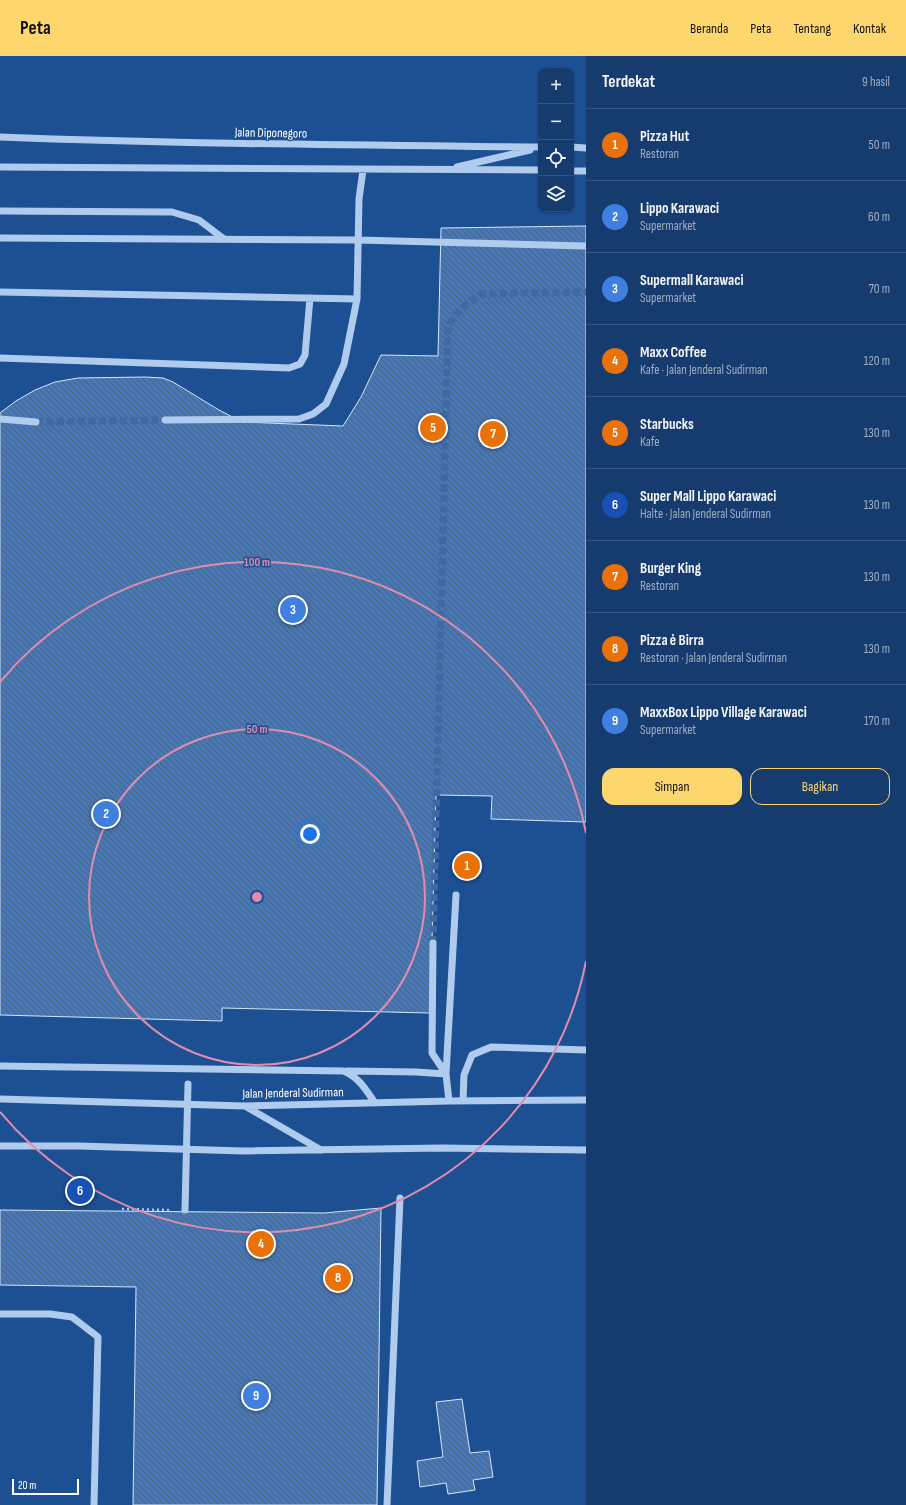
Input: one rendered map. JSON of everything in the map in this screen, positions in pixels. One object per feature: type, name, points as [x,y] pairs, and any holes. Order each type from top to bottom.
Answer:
[{"type":"street","name":"Jalan Diponegoro","points":[[0,137],[96,141],[538,147]]},
{"type":"street","points":[[574,147],[586,148]]},
{"type":"street","points":[[445,170],[538,148]]},
{"type":"street","points":[[0,167],[538,170]]},
{"type":"street","points":[[165,420],[299,419],[313,414],[326,404],[344,364],[357,299],[359,199],[363,170]]},
{"type":"street","points":[[574,170],[586,171]]},
{"type":"street","points":[[0,211],[172,212],[199,220],[224,239]]},
{"type":"street","points":[[0,238],[358,240],[586,246]]},
{"type":"street","points":[[0,292],[357,299]]},
{"type":"street","points":[[0,358],[289,368],[300,364],[305,355],[310,298]]},
{"type":"street","points":[[0,419],[36,422]]},
{"type":"street","points":[[449,1101],[446,1074],[456,895]]},
{"type":"street","points":[[433,943],[432,1053],[446,1074]]},
{"type":"street","points":[[463,1101],[464,1075],[472,1055],[491,1047],[586,1050]]},
{"type":"street","points":[[0,1066],[416,1072],[446,1074]]},
{"type":"street","points":[[344,1071],[351,1074],[358,1080],[375,1103]]},
{"type":"street","points":[[185,1210],[188,1084]]},
{"type":"street","name":"Jalan Jenderal Sudirman","points":[[0,1099],[245,1106],[449,1101],[586,1100]]},
{"type":"street","points":[[245,1106],[321,1150]]},
{"type":"street","points":[[0,1146],[80,1146],[243,1151],[443,1148],[586,1150]]},
{"type":"street","points":[[388,1505],[400,1198]]},
{"type":"street","points":[[0,1314],[50,1314],[72,1317],[98,1337],[94,1505]]},
{"type":"path","points":[[122,1209],[185,1210]]},
{"type":"building","points":[[586,226],[586,822],[491,819],[492,796],[436,795],[430,1013],[222,1008],[222,1021],[0,1015],[0,413],[16,401],[35,390],[55,382],[78,378],[145,377],[163,378],[173,382],[242,422],[343,426],[361,397],[381,355],[438,356],[441,228]]},
{"type":"building","points":[[381,1208],[377,1505],[133,1505],[136,1287],[0,1285],[0,1210],[324,1213]]},
{"type":"building","points":[[462,1399],[470,1453],[489,1451],[493,1477],[473,1480],[475,1490],[448,1494],[446,1483],[420,1487],[417,1461],[443,1457],[436,1402]]},
{"type":"tunnel","points":[[433,943],[448,326],[460,309],[482,294],[586,292]]},
{"type":"tunnel","points":[[36,422],[165,420]]},
{"type":"place","name":"Starbucks","points":[[433,428]]},
{"type":"place","name":"Burger King","points":[[493,434]]},
{"type":"place","name":"Supermall Karawaci","points":[[293,610]]},
{"type":"place","name":"Lippo Karawaci","points":[[106,814]]},
{"type":"place","name":"Pizza Hut","points":[[467,866]]},
{"type":"place","name":"Super Mall Lippo Karawaci","points":[[80,1191]]},
{"type":"place","name":"Maxx Coffee","points":[[261,1244]]},
{"type":"place","name":"Pizza ė Birra","points":[[338,1278]]},
{"type":"place","name":"MaxxBox Lippo Village Karawaci","points":[[256,1396]]}]
